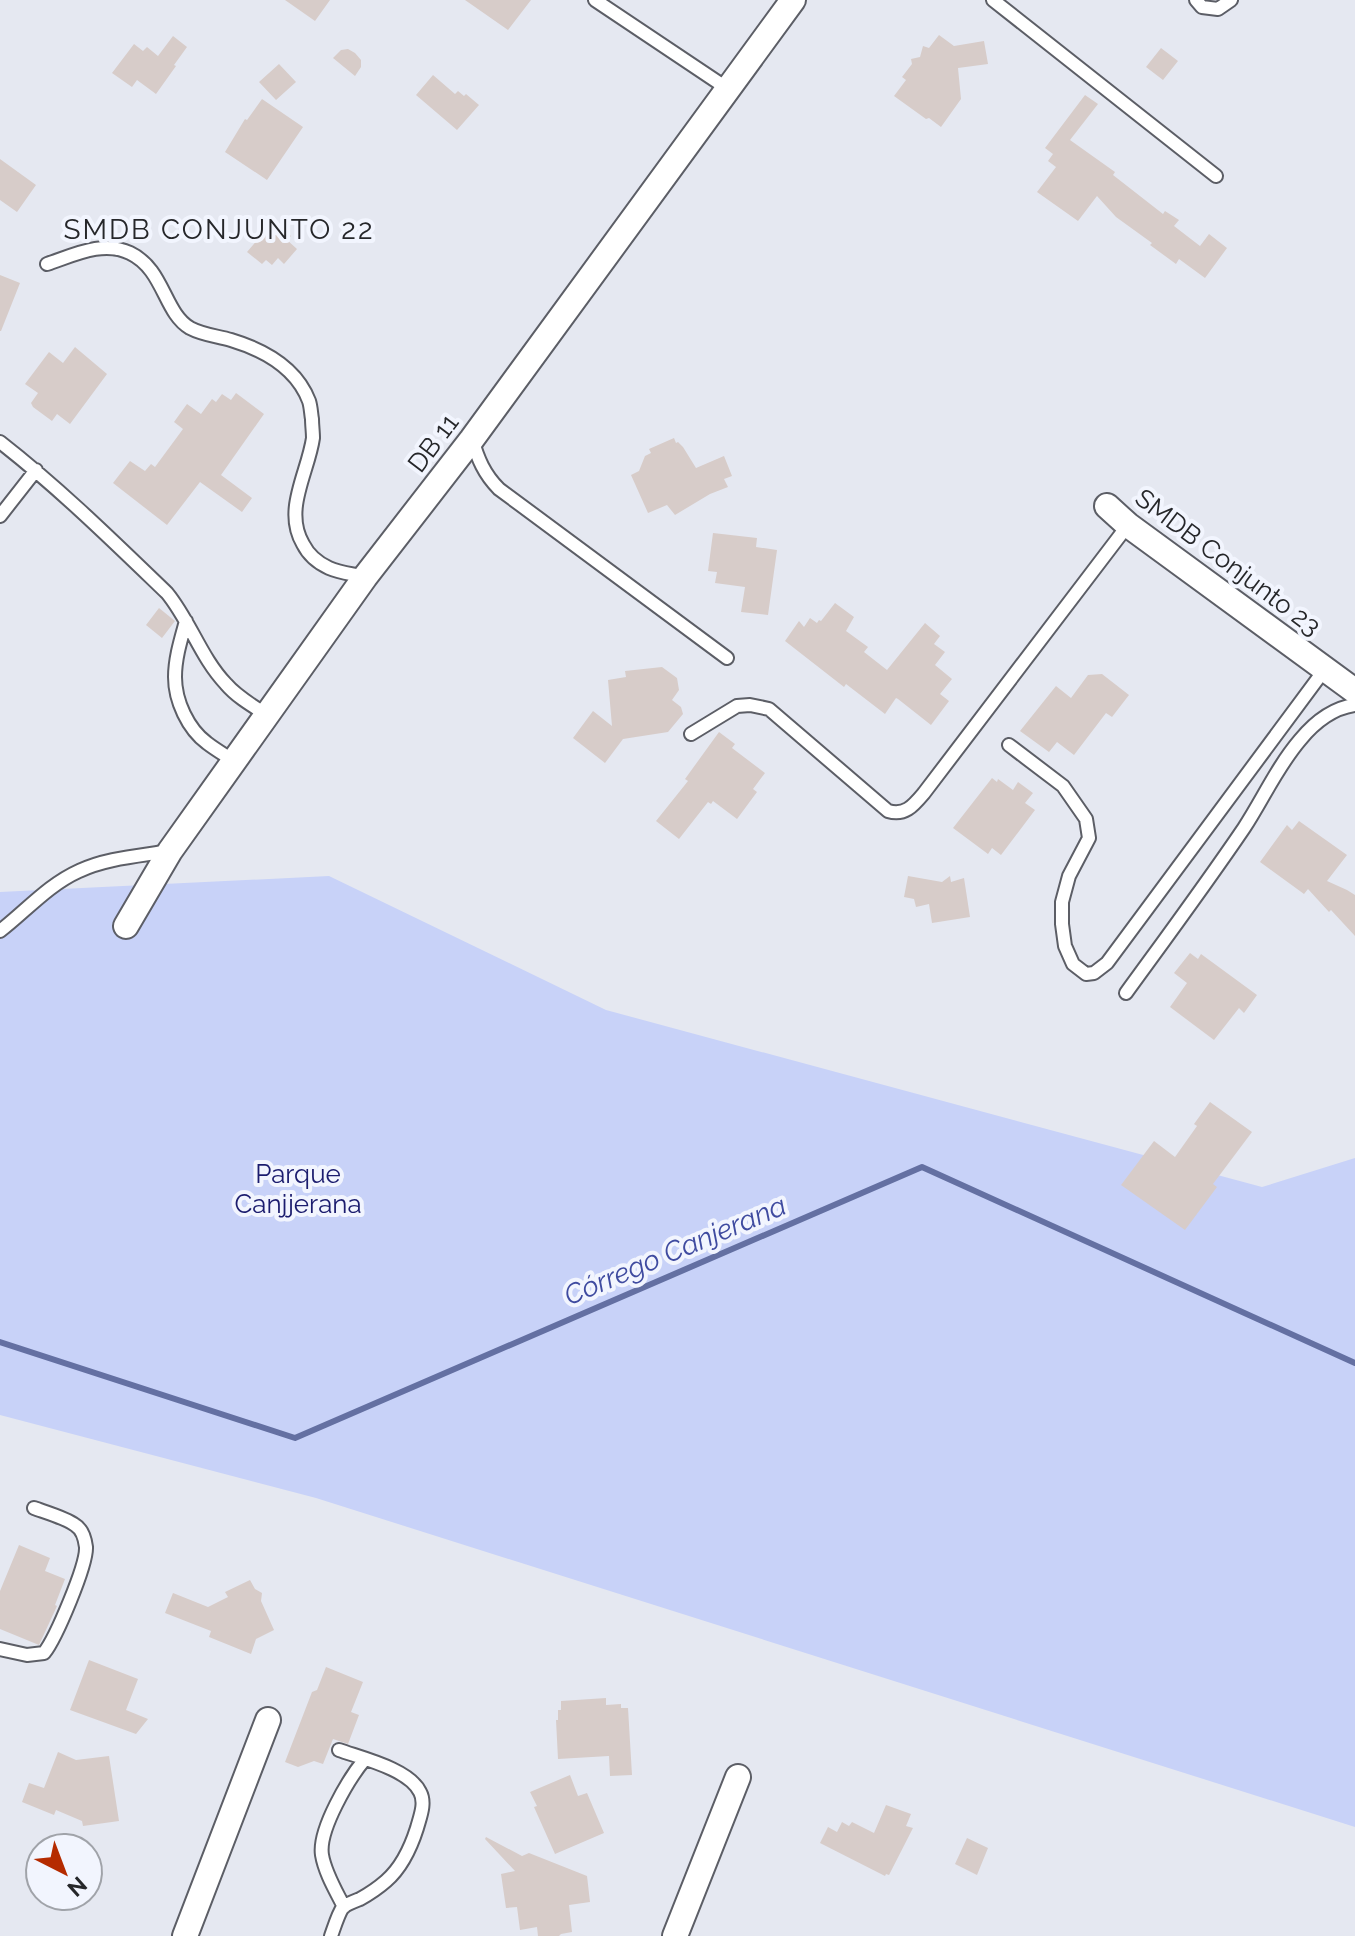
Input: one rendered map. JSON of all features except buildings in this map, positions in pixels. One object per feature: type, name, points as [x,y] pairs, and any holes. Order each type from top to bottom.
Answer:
[{"type":"street","name":"DB 11","points":[[126,926],[170,851],[365,577],[472,439],[793,0]]},
{"type":"street","name":"SMDB Conjunto 23","points":[[1107,506],[1128,525],[1355,691]]},
{"type":"street","points":[[185,1936],[268,1720]]},
{"type":"street","points":[[675,1936],[738,1777]]},
{"type":"lane","points":[[595,0],[728,89]]},
{"type":"lane","points":[[993,0],[1216,176]]},
{"type":"lane","points":[[1196,0],[1202,7],[1218,9],[1231,0]]},
{"type":"lane","points":[[47,264],[90,249],[113,248],[131,253],[146,265],[161,285],[177,317],[188,327],[268,353],[292,373],[310,402],[313,436],[298,491],[295,516],[297,534],[308,553],[327,567],[365,577]]},
{"type":"lane","points":[[472,439],[480,466],[499,489],[727,658]]},
{"type":"lane","points":[[0,442],[36,470],[167,593],[226,685],[267,715]]},
{"type":"lane","points":[[0,516],[36,470]]},
{"type":"lane","points":[[691,734],[737,706],[769,709],[888,811],[906,811],[924,793],[1128,525]]},
{"type":"lane","points":[[186,621],[177,654],[175,679],[179,702],[189,725],[205,742],[234,761]]},
{"type":"lane","points":[[1009,745],[1063,786],[1086,819],[1089,838],[1069,876],[1062,902],[1062,924],[1065,946],[1073,964],[1086,974],[1094,973],[1107,963],[1325,669]]},
{"type":"lane","points":[[1126,993],[1245,826],[1300,739],[1328,715],[1344,706],[1355,705]]},
{"type":"lane","points":[[0,931],[55,885],[79,871],[108,862],[170,851]]},
{"type":"lane","points":[[0,1649],[27,1655],[44,1653],[52,1643],[86,1551],[84,1537],[76,1525],[34,1508]]},
{"type":"lane","points":[[331,1936],[344,1907],[374,1890],[396,1870],[412,1843],[423,1802],[414,1783],[389,1768],[339,1750]]},
{"type":"lane","points":[[344,1907],[321,1853],[323,1840],[344,1789],[365,1759]]},
{"type":"green space","name":"Parque Canjjerana","points":[[329,876],[606,1010],[1262,1187],[1355,1158],[1355,1827],[316,1498],[0,1415],[0,892]]},
{"type":"waterway","name":"Córrego Canjerana","points":[[0,1342],[295,1438],[922,1167],[1355,1363]]},
{"type":"district","name":"SMDB CONJUNTO 22","points":[[219,229]]}]
